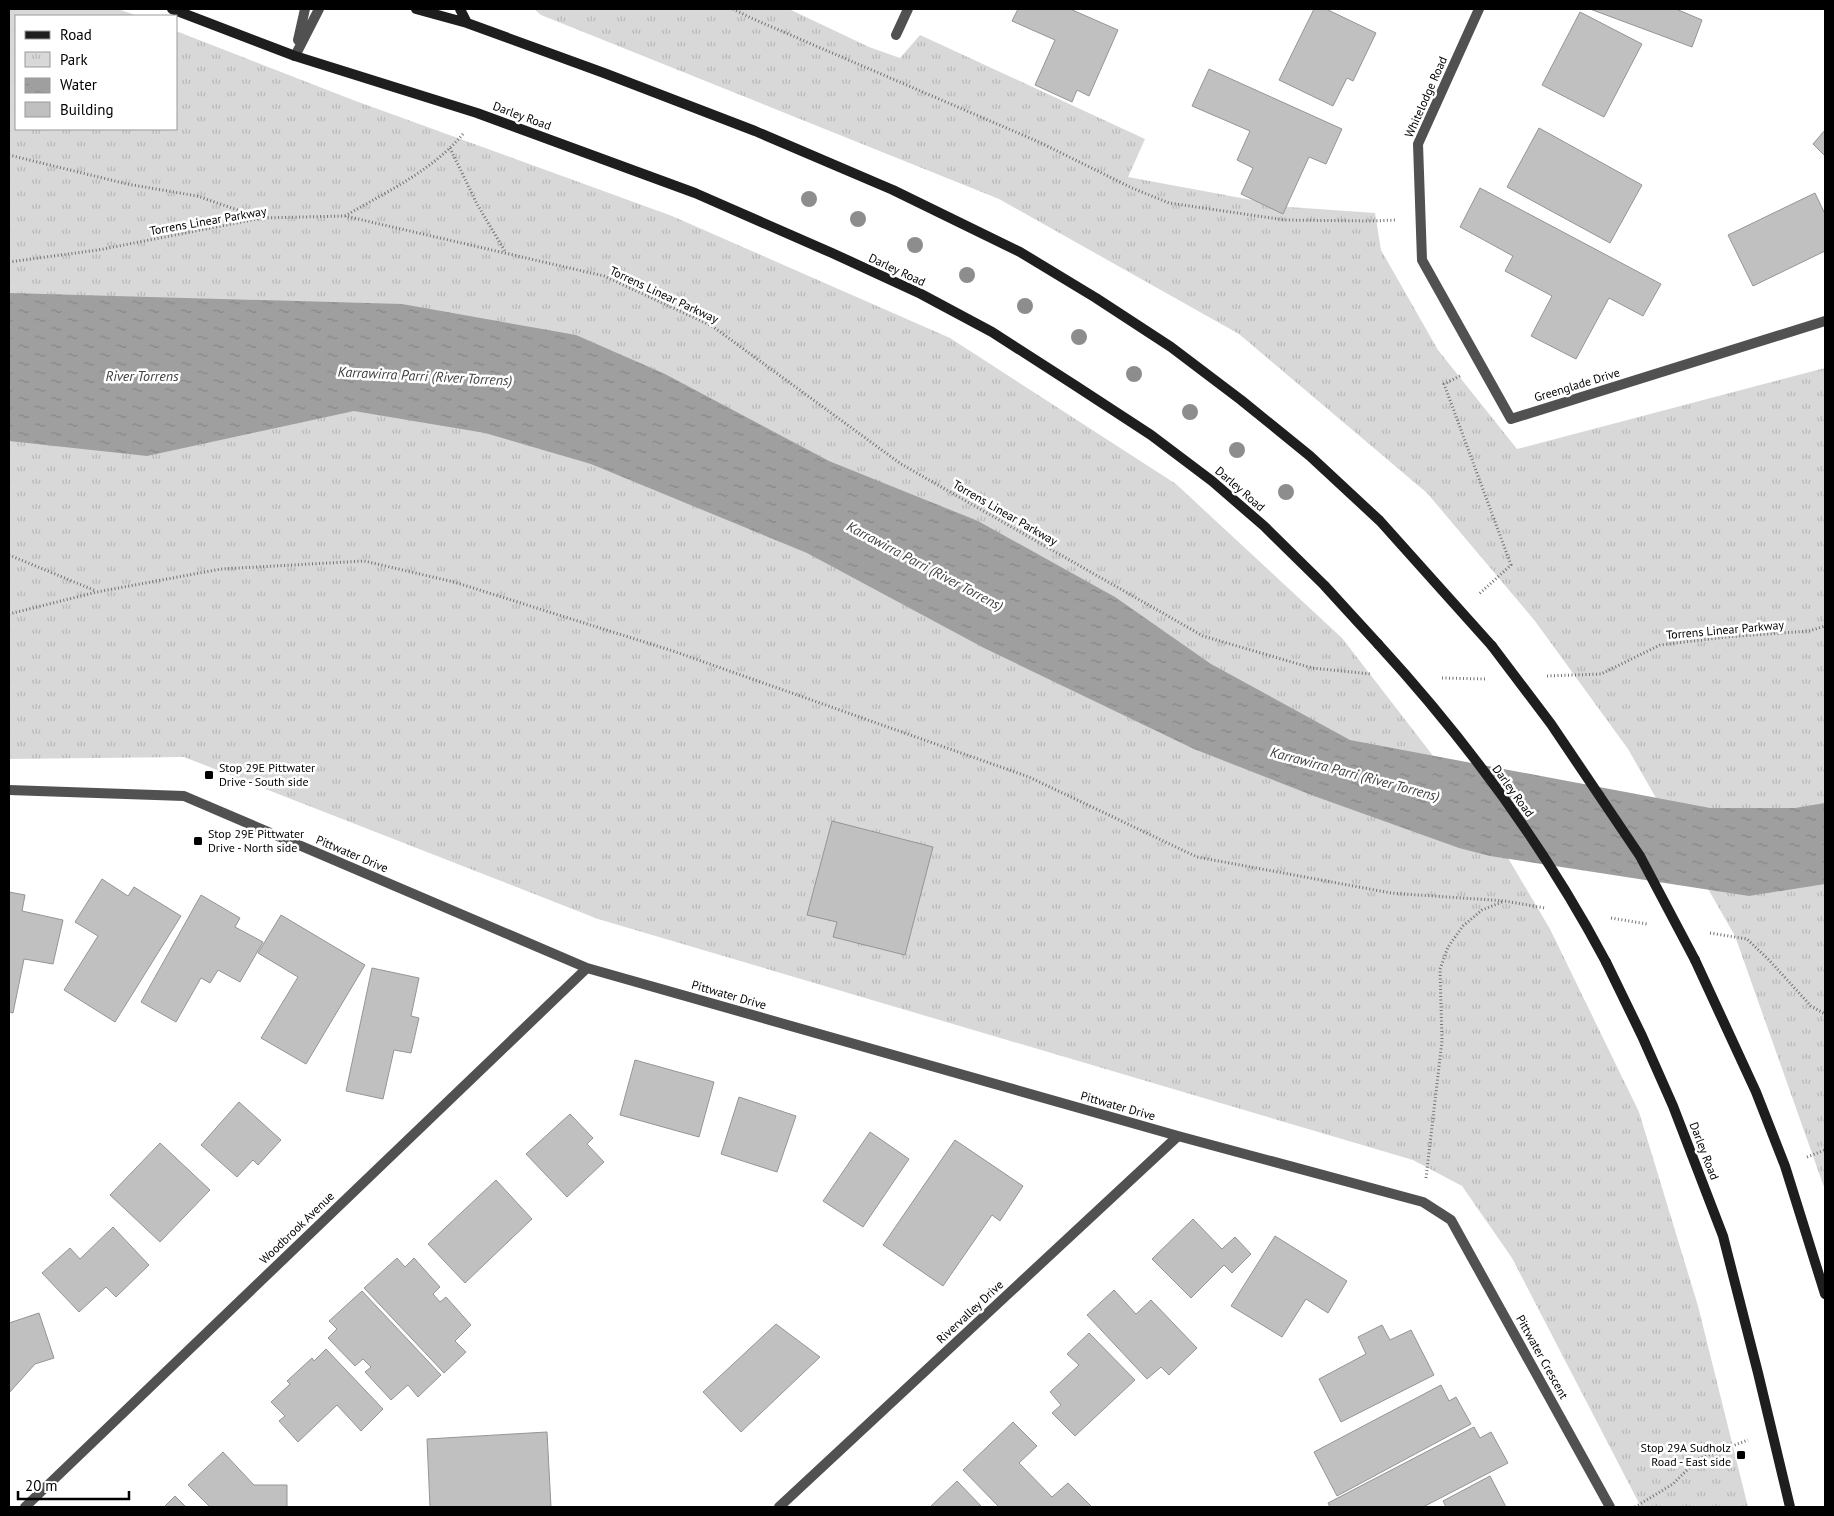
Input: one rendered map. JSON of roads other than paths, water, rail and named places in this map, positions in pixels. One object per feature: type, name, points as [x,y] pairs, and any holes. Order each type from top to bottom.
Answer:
[{"type":"main road","name":"Darley Road","points":[[172,9],[295,56],[477,113],[695,193],[912,290],[992,332],[1151,435],[1212,480],[1264,526],[1324,585],[1378,644],[1454,733],[1517,817],[1581,914],[1642,1036],[1673,1106],[1723,1236],[1790,1507]]},
{"type":"main road","points":[[416,9],[467,23],[755,131],[893,190],[1020,252],[1096,298],[1171,347],[1241,400],[1302,450],[1380,521],[1492,646],[1551,724],[1640,856],[1694,960],[1756,1092],[1785,1166],[1825,1294]]},
{"type":"main road","points":[[460,9],[467,23]]},
{"type":"street","points":[[295,56],[305,9]]},
{"type":"street","points":[[295,56],[319,9]]},
{"type":"street","points":[[896,35],[908,9]]},
{"type":"street","name":"Whitelodge Road","points":[[1422,260],[1418,144],[1479,9]]},
{"type":"street","name":"Greenglade Drive","points":[[1422,260],[1511,419],[1825,321]]},
{"type":"street","name":"Pittwater Drive","points":[[9,790],[184,796],[586,968],[1178,1136],[1423,1202],[1451,1220]]},
{"type":"street","name":"Woodbrook Avenue","points":[[24,1507],[586,968]]},
{"type":"street","name":"Rivervalley Drive","points":[[778,1507],[1178,1136]]},
{"type":"street","name":"Pittwater Crescent","points":[[1451,1220],[1610,1507]]},
{"type":"water","name":"River Torrens","points":[[9,293],[402,304],[576,335],[665,374],[829,461],[978,521],[1115,597],[1211,664],[1350,740],[1710,808],[1795,808],[1825,803],[1825,884],[1749,896],[1490,856],[1459,848],[1314,796],[1194,749],[984,648],[807,553],[591,464],[485,433],[354,411],[147,456],[9,441]]},
{"type":"place","name":"Stop 29E Pittwater Drive - South side","points":[[209,775]]},
{"type":"place","name":"Stop 29E Pittwater Drive - North side","points":[[198,841]]},
{"type":"place","name":"Stop 29A Sudholz Road - East side","points":[[1741,1455]]},
{"type":"water label","name":"Karrawirra Parri (River Torrens)","points":[[425,376]]},
{"type":"water label","name":"Karrawirra Parri (River Torrens)","points":[[925,566]]},
{"type":"water label","name":"Karrawirra Parri (River Torrens)","points":[[1355,774]]}]
